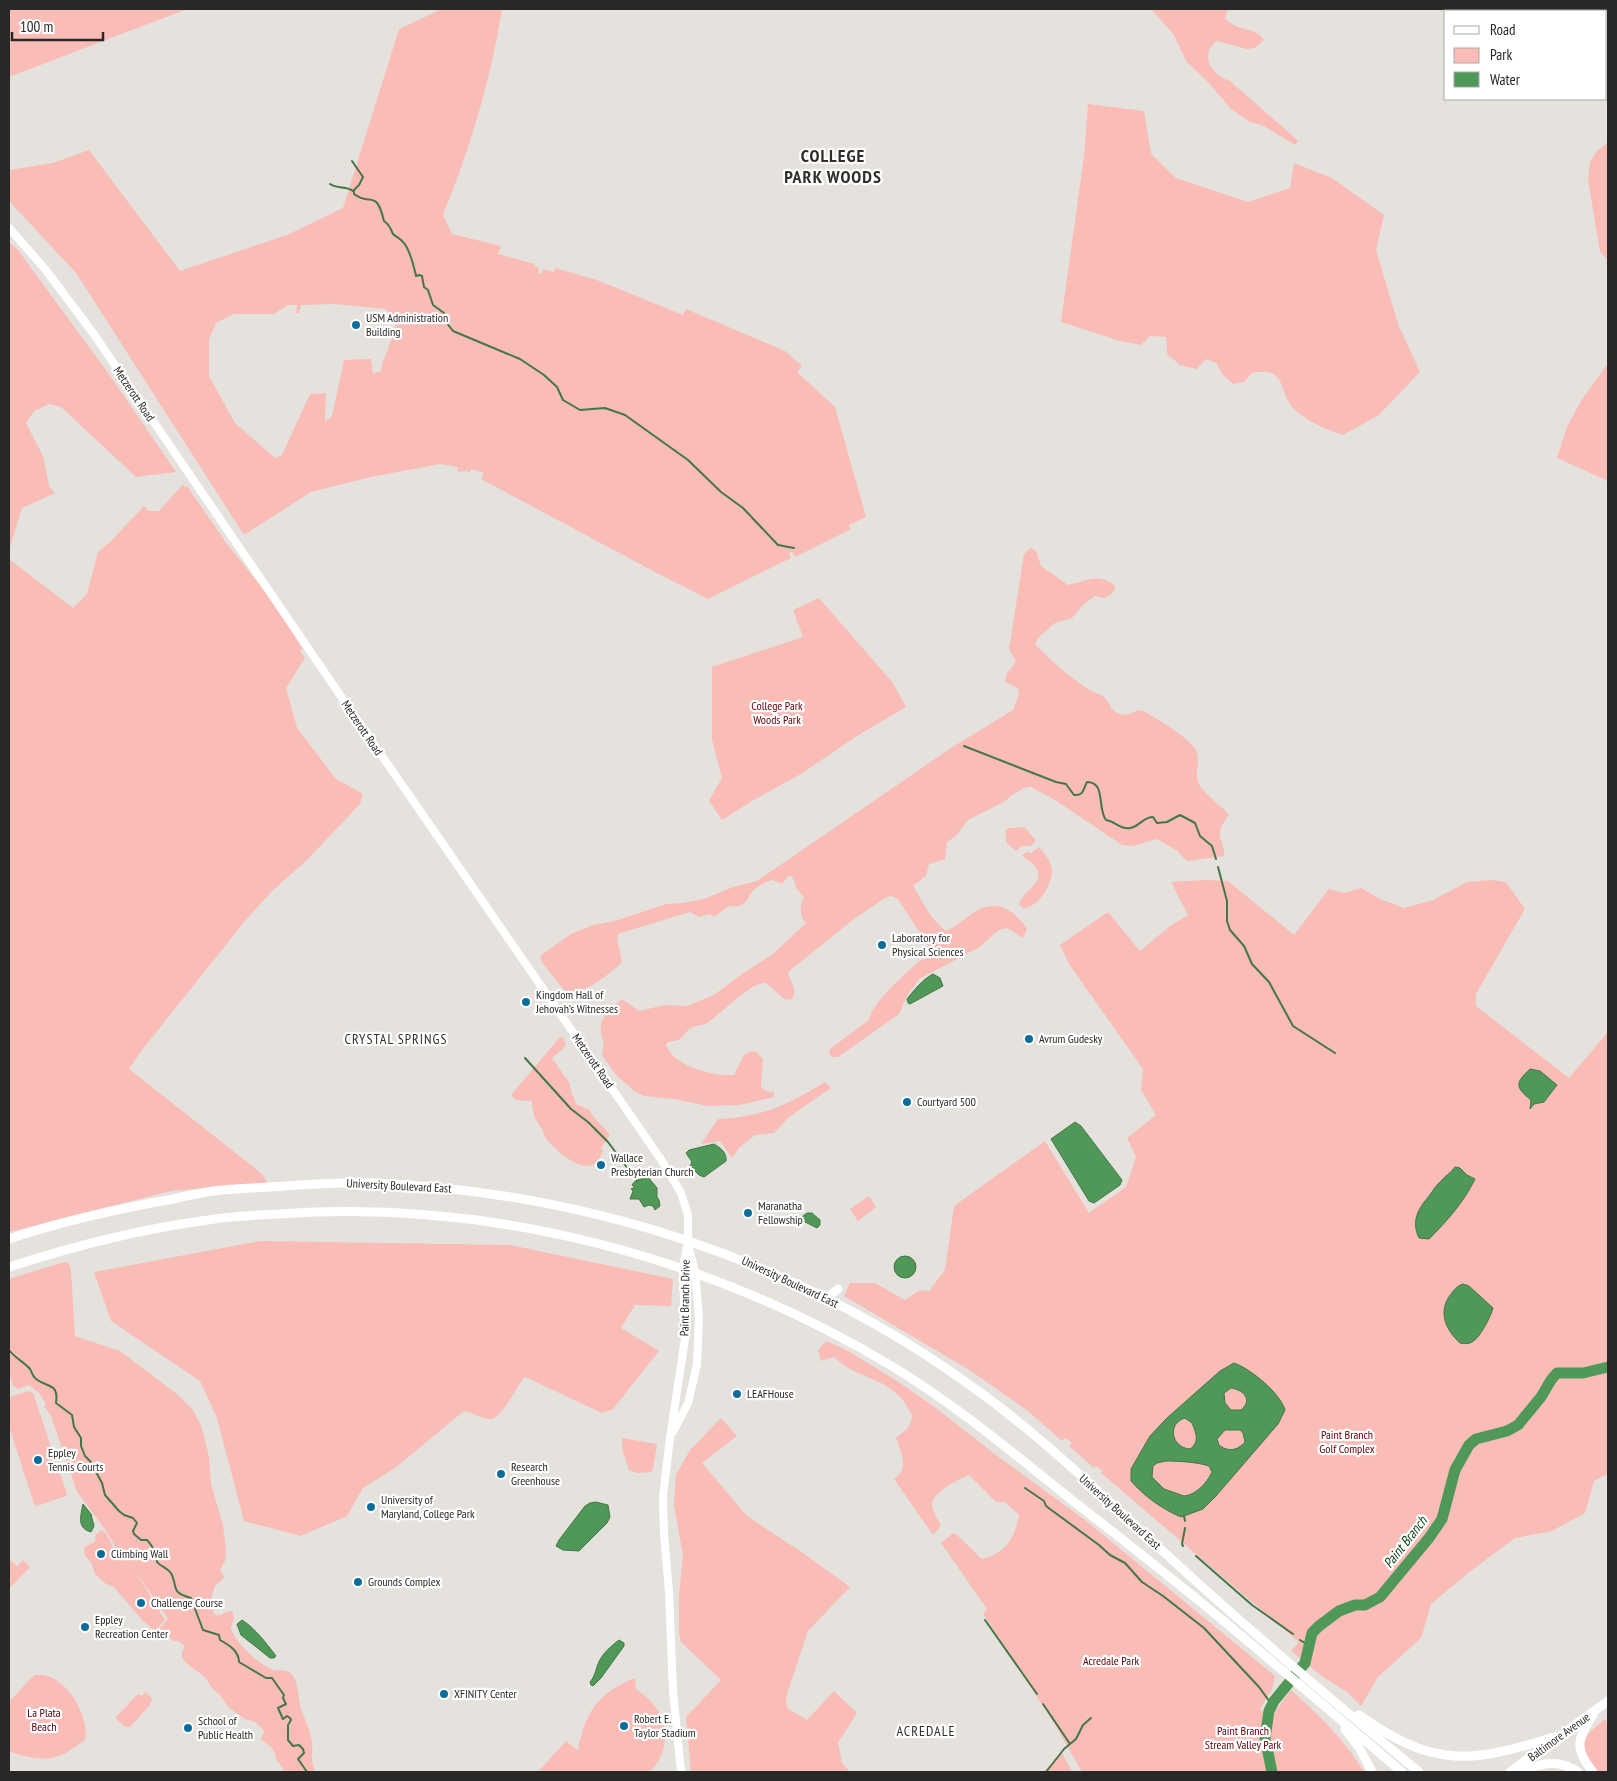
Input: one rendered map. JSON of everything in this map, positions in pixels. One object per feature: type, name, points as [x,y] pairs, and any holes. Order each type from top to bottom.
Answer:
[{"type":"main road","name":"University Boulevard East","points":[[9,1239],[113,1210],[206,1192],[309,1184],[372,1183],[459,1190],[554,1205],[614,1219],[722,1252],[756,1265],[870,1320],[950,1370],[987,1397],[1073,1469],[1197,1582],[1311,1682],[1418,1771]]},
{"type":"main road","name":"University Boulevard East","points":[[9,1267],[108,1238],[210,1219],[314,1211],[372,1211],[423,1214],[497,1223],[583,1239],[696,1272],[790,1312],[889,1364],[933,1392],[1015,1454],[1201,1603],[1402,1772]]},
{"type":"main road","points":[[822,1296],[829,1296],[838,1289]]},
{"type":"main road","points":[[1311,1682],[1387,1735],[1410,1746],[1445,1755],[1472,1757],[1500,1752],[1563,1735]]},
{"type":"main road","name":"Baltimore Avenue","points":[[1510,1772],[1608,1701]]},
{"type":"main road","points":[[1592,1772],[1583,1760],[1579,1743],[1583,1730],[1596,1710]]},
{"type":"main road","points":[[1330,1712],[1360,1749],[1372,1772]]},
{"type":"main road","points":[[1515,1772],[1539,1764],[1554,1763],[1567,1766],[1578,1772]]},
{"type":"street","name":"Metzerott Road","points":[[9,228],[45,269],[93,333],[662,1161],[678,1187],[687,1210],[688,1241]]},
{"type":"street","name":"Paint Branch Drive","points":[[681,1772],[672,1691],[663,1490],[685,1339],[683,1268],[688,1241]]},
{"type":"street","name":"Paint Branch Drive","points":[[670,1438],[688,1403],[697,1365],[699,1317],[696,1272],[688,1241]]},
{"type":"green space","points":[[9,9],[187,9],[9,77]]},
{"type":"green space","points":[[442,9],[502,9],[486,88],[462,165],[443,215],[452,234],[501,246],[498,254],[535,264],[534,266],[539,268],[538,273],[541,274],[543,269],[554,272],[555,268],[597,280],[683,315],[686,309],[785,351],[802,366],[797,372],[835,407],[866,517],[849,525],[851,529],[795,557],[792,552],[789,553],[791,558],[708,599],[481,479],[484,473],[471,469],[470,473],[466,471],[457,472],[458,467],[440,464],[371,477],[311,492],[244,535],[76,273],[10,202],[9,170],[53,163],[89,150],[180,271],[287,235],[343,208],[399,29]],"holes":[[[335,304],[385,309],[397,319],[380,372],[373,373],[371,359],[344,360],[332,416],[325,422],[326,393],[310,394],[282,455],[275,458],[235,423],[209,376],[209,339],[216,323],[234,314],[274,314],[288,305],[297,305],[296,313],[299,313],[301,305]]]},
{"type":"green space","points":[[1151,9],[1228,9],[1225,18],[1230,23],[1260,35],[1264,40],[1255,48],[1247,49],[1217,41],[1211,46],[1208,58],[1213,69],[1218,74],[1230,81],[1298,141],[1295,145],[1264,126],[1250,122],[1231,109],[1209,83],[1186,61],[1174,35]]},
{"type":"green space","points":[[1088,104],[1144,111],[1151,154],[1176,178],[1248,202],[1290,188],[1294,163],[1332,178],[1384,215],[1376,250],[1398,324],[1420,372],[1379,415],[1343,435],[1324,428],[1300,415],[1290,403],[1281,382],[1272,373],[1252,373],[1244,382],[1233,384],[1223,375],[1216,363],[1206,359],[1197,369],[1180,365],[1167,354],[1166,337],[1150,336],[1141,345],[1120,341],[1061,322],[1084,156]]},
{"type":"green space","points":[[1608,142],[1608,261],[1600,251],[1588,180],[1590,162],[1597,151]]},
{"type":"green space","points":[[9,242],[18,250],[111,377],[176,472],[136,477],[61,407],[49,404],[34,411],[26,423],[43,456],[49,486],[55,493],[22,508],[9,551]]},
{"type":"green space","points":[[1608,363],[1608,481],[1557,458],[1567,427],[1581,401]]},
{"type":"green space","points":[[183,484],[186,488],[187,486],[227,544],[271,599],[302,648],[300,651],[305,658],[286,688],[297,728],[336,779],[363,794],[360,804],[307,860],[272,891],[245,921],[129,1069],[261,1173],[268,1183],[171,1191],[9,1232],[9,559],[73,608],[87,594],[98,552],[144,506],[148,511],[159,511]]},
{"type":"green space","points":[[1030,548],[1036,551],[1041,566],[1068,585],[1098,578],[1115,586],[1114,592],[1104,598],[1095,596],[1084,604],[1072,618],[1055,623],[1039,637],[1035,644],[1069,675],[1107,700],[1116,712],[1125,715],[1138,710],[1143,711],[1174,730],[1189,742],[1197,753],[1197,776],[1201,788],[1229,814],[1220,830],[1224,856],[1187,861],[1176,850],[1157,839],[1133,846],[1122,845],[1055,800],[1031,787],[1024,788],[1004,802],[968,820],[956,836],[947,842],[945,859],[929,864],[926,876],[913,886],[931,916],[946,931],[980,909],[994,906],[1013,913],[1023,923],[1027,929],[1023,938],[1004,928],[995,933],[977,949],[919,979],[907,996],[899,1014],[838,1057],[832,1057],[829,1054],[830,1049],[869,1020],[876,1005],[883,996],[921,960],[929,957],[931,950],[898,899],[891,896],[885,898],[854,919],[788,972],[794,990],[791,1000],[784,999],[766,983],[759,984],[743,994],[712,1020],[693,1027],[680,1039],[666,1044],[670,1052],[685,1064],[705,1072],[726,1075],[734,1075],[744,1055],[752,1051],[757,1052],[763,1060],[761,1087],[765,1091],[774,1092],[774,1097],[740,1105],[708,1106],[674,1099],[644,1096],[633,1090],[616,1075],[602,1055],[604,1045],[601,1026],[604,1017],[622,999],[639,1011],[665,1005],[687,1006],[714,995],[773,954],[806,923],[800,911],[804,898],[797,889],[792,876],[788,876],[782,884],[772,880],[760,885],[744,904],[741,906],[729,906],[714,917],[710,914],[699,917],[690,912],[618,934],[617,939],[622,962],[597,982],[575,993],[568,995],[541,961],[541,955],[571,934],[593,925],[615,921],[666,904],[704,899],[733,887],[757,881],[951,748],[1013,710],[1019,695],[1018,688],[1005,682],[1007,673],[1016,662],[1009,649],[1024,554]]},
{"type":"green space","name":"College Park Woods Park","points":[[819,598],[893,683],[906,707],[857,736],[801,774],[722,820],[709,801],[722,778],[712,740],[712,667],[803,637],[793,610]]},
{"type":"green space","points":[[1024,827],[1036,840],[1031,846],[1022,846],[1016,851],[1006,842],[1005,832],[1008,828]]},
{"type":"green space","points":[[1039,847],[1051,864],[1050,883],[1039,900],[1029,907],[1023,908],[1019,904],[1035,884],[1038,874],[1034,865],[1022,855],[1028,852],[1031,853]]},
{"type":"green space","name":"Paint Branch Golf Complex","points":[[1491,880],[1506,882],[1525,909],[1476,994],[1476,1006],[1569,1078],[1608,1032],[1608,1474],[1594,1481],[1585,1513],[1552,1531],[1515,1538],[1468,1573],[1431,1604],[1421,1638],[1378,1677],[1361,1706],[1347,1692],[1323,1677],[1291,1651],[1299,1642],[1101,1473],[1103,1471],[1096,1466],[1094,1468],[1069,1446],[1072,1443],[1065,1438],[1062,1441],[1028,1411],[971,1371],[844,1296],[850,1283],[875,1283],[905,1300],[920,1290],[929,1291],[945,1270],[954,1206],[1045,1141],[1089,1213],[1126,1187],[1136,1157],[1127,1138],[1156,1115],[1141,1090],[1143,1069],[1069,964],[1060,945],[1108,912],[1140,951],[1170,926],[1188,915],[1171,882],[1228,881],[1294,935],[1329,889],[1345,893],[1361,888],[1380,899],[1404,908],[1433,900],[1467,882]]},
{"type":"green space","points":[[560,1037],[563,1037],[566,1046],[552,1058],[570,1084],[576,1104],[590,1110],[610,1135],[601,1148],[603,1150],[599,1160],[592,1165],[585,1166],[576,1163],[560,1153],[545,1137],[543,1130],[537,1123],[532,1101],[516,1100],[511,1095]]},
{"type":"green space","points":[[825,1082],[831,1088],[789,1117],[774,1133],[755,1135],[739,1148],[732,1158],[720,1141],[701,1144],[718,1119],[748,1116],[774,1108],[799,1097]]},
{"type":"green space","points":[[869,1196],[876,1207],[858,1221],[850,1209]]},
{"type":"green space","points":[[260,1241],[510,1245],[673,1279],[671,1306],[635,1305],[621,1328],[659,1351],[613,1409],[602,1413],[525,1377],[500,1414],[495,1418],[484,1418],[464,1411],[395,1468],[363,1488],[347,1516],[301,1536],[244,1521],[217,1418],[200,1381],[111,1321],[94,1272]]},
{"type":"green space","points":[[64,1262],[68,1263],[71,1270],[75,1336],[120,1351],[177,1394],[193,1410],[202,1428],[209,1457],[211,1484],[223,1525],[226,1550],[225,1561],[220,1570],[224,1577],[215,1586],[213,1593],[213,1612],[215,1615],[221,1615],[232,1611],[234,1617],[231,1629],[243,1647],[259,1662],[271,1669],[285,1671],[293,1676],[301,1709],[309,1729],[312,1742],[312,1761],[316,1772],[285,1772],[277,1760],[273,1749],[261,1739],[264,1733],[263,1729],[255,1722],[245,1719],[229,1708],[205,1677],[186,1663],[182,1657],[185,1646],[178,1641],[174,1641],[159,1629],[168,1619],[135,1571],[165,1620],[155,1631],[142,1620],[114,1587],[106,1584],[95,1574],[91,1562],[85,1556],[84,1547],[95,1542],[96,1534],[102,1530],[106,1533],[118,1557],[127,1559],[120,1556],[107,1532],[77,1492],[51,1416],[44,1406],[46,1404],[39,1393],[29,1385],[18,1389],[13,1386],[9,1373],[9,1279]]},
{"type":"green space","points":[[826,1341],[848,1351],[897,1381],[1085,1520],[1275,1676],[1272,1690],[1260,1709],[1273,1719],[1275,1712],[1291,1690],[1331,1728],[1349,1749],[1364,1772],[1082,1772],[1054,1723],[983,1614],[987,1609],[941,1543],[953,1533],[982,1559],[1003,1549],[1015,1531],[1019,1515],[1005,1502],[996,1502],[969,1475],[947,1486],[933,1499],[933,1509],[941,1526],[933,1535],[894,1479],[899,1475],[903,1465],[902,1454],[896,1438],[908,1428],[913,1416],[901,1398],[884,1385],[849,1368],[834,1357],[821,1361],[818,1350]]},
{"type":"green space","name":"Eppley Tennis Courts","points":[[29,1391],[33,1393],[67,1494],[37,1506],[34,1504],[9,1426],[9,1397]]},
{"type":"green space","points":[[721,1418],[737,1436],[702,1463],[747,1516],[850,1587],[808,1631],[786,1697],[787,1708],[807,1720],[834,1691],[857,1713],[838,1743],[842,1763],[850,1772],[691,1772],[686,1717],[721,1680],[681,1642],[679,1633],[679,1595],[683,1556],[674,1505],[676,1475],[690,1450]]},
{"type":"green space","points":[[622,1438],[657,1444],[653,1470],[651,1472],[637,1473],[629,1470],[622,1449]]},
{"type":"green space","points":[[9,1559],[17,1566],[23,1560],[30,1567],[9,1589]]},
{"type":"green space","name":"La Plata Beach","points":[[34,1675],[50,1677],[65,1687],[77,1703],[84,1722],[85,1740],[67,1752],[51,1758],[22,1756],[9,1751],[9,1702]]},
{"type":"green space","name":"Robert E. Taylor Stadium","points":[[635,1678],[636,1689],[656,1708],[664,1724],[665,1741],[663,1749],[656,1765],[650,1772],[538,1772],[566,1741],[578,1751],[579,1741],[588,1718],[598,1701],[614,1689]]},
{"type":"green space","points":[[146,1692],[153,1699],[151,1704],[130,1727],[125,1727],[115,1718],[138,1694],[141,1696]]},
{"type":"green space","points":[[1605,1719],[1608,1726],[1608,1772],[1598,1772],[1584,1749],[1584,1743],[1590,1733]]},
{"type":"green space","points":[[1062,1753],[1072,1772],[1043,1772]]},
{"type":"water","points":[[933,974],[940,978],[943,986],[910,1004],[908,1003],[907,999],[916,988]]},
{"type":"water","points":[[1530,1069],[1540,1071],[1557,1085],[1544,1102],[1534,1104],[1530,1109],[1531,1100],[1522,1092],[1519,1085]]},
{"type":"water","points":[[1075,1122],[1081,1126],[1122,1180],[1120,1185],[1094,1203],[1089,1201],[1051,1139]]},
{"type":"water","points":[[714,1144],[723,1151],[726,1161],[704,1177],[699,1175],[690,1166],[692,1162],[686,1153],[689,1150]]},
{"type":"water","points":[[1455,1167],[1460,1168],[1467,1175],[1475,1179],[1471,1187],[1449,1218],[1429,1239],[1419,1238],[1416,1221],[1419,1211],[1438,1184]]},
{"type":"water","points":[[648,1177],[657,1188],[660,1206],[655,1210],[653,1206],[644,1207],[639,1199],[630,1199],[633,1191],[631,1189],[635,1187],[632,1185],[637,1180]]},
{"type":"water","points":[[807,1213],[812,1213],[820,1220],[820,1225],[817,1228],[799,1219]]},
{"type":"water","points":[[905,1256],[913,1259],[916,1267],[913,1275],[905,1278],[897,1275],[894,1267],[897,1259]]},
{"type":"water","points":[[1463,1284],[1469,1286],[1493,1308],[1482,1332],[1475,1340],[1467,1344],[1460,1343],[1455,1338],[1447,1327],[1444,1314],[1451,1294],[1457,1287]]},
{"type":"water","points":[[1234,1363],[1248,1370],[1271,1389],[1285,1410],[1278,1424],[1216,1496],[1203,1509],[1181,1517],[1160,1506],[1142,1492],[1131,1481],[1131,1469],[1150,1436],[1167,1418],[1220,1371]],"holes":[[[1231,1388],[1240,1391],[1247,1399],[1245,1406],[1241,1410],[1231,1410],[1225,1403],[1224,1393]],[[1185,1418],[1192,1423],[1196,1440],[1190,1449],[1184,1448],[1175,1440],[1173,1430],[1179,1421]],[[1225,1430],[1240,1430],[1243,1433],[1245,1442],[1236,1449],[1229,1450],[1219,1445],[1217,1439]],[[1166,1461],[1188,1462],[1209,1466],[1212,1472],[1201,1488],[1184,1496],[1164,1489],[1152,1477],[1153,1466]]]},
{"type":"water","points":[[596,1502],[608,1505],[610,1517],[607,1523],[579,1551],[563,1550],[556,1546],[585,1506]]},
{"type":"water","points":[[83,1504],[91,1514],[94,1526],[91,1532],[86,1530],[81,1524]]},
{"type":"water","points":[[242,1620],[265,1641],[276,1656],[274,1658],[270,1658],[241,1635],[237,1624]]},
{"type":"water","points":[[619,1640],[624,1643],[624,1646],[601,1678],[593,1686],[591,1685],[590,1682],[601,1657]]},
{"type":"waterway","points":[[352,161],[363,177],[354,190],[354,194],[360,198],[375,201],[378,205],[384,221],[389,225],[393,234],[405,245],[413,263],[416,276],[422,276],[424,287],[428,290],[433,305],[444,313],[446,322],[453,331],[520,359],[544,375],[557,387],[563,400],[580,410],[605,408],[625,415],[688,460],[721,492],[743,508],[778,545],[794,548]]},
{"type":"waterway","points":[[330,184],[353,191]]},
{"type":"waterway","points":[[964,746],[1056,782],[1066,784],[1074,795],[1083,792],[1087,782],[1093,783],[1099,791],[1103,815],[1106,820],[1123,828],[1136,826],[1150,817],[1153,817],[1157,823],[1167,822],[1180,815],[1195,823],[1200,836],[1212,846],[1216,859]]},
{"type":"waterway","points":[[1218,867],[1227,901],[1227,921],[1230,930],[1244,946],[1252,964],[1269,982],[1293,1026],[1335,1053]]},
{"type":"waterway","points":[[525,1058],[571,1109],[588,1122],[608,1142],[637,1181]]},
{"type":"waterway","points":[[9,1350],[30,1369],[36,1379],[54,1389],[56,1392],[56,1403],[72,1415],[74,1427],[81,1438],[81,1446],[85,1456],[90,1461],[102,1483],[105,1495],[119,1511],[133,1518],[137,1523],[133,1531],[134,1534],[141,1540],[147,1540],[154,1550],[157,1562],[171,1573],[176,1590],[180,1594],[191,1598],[203,1630],[219,1635],[220,1640],[230,1646],[235,1652],[239,1662],[266,1678],[272,1678],[284,1695],[283,1698],[286,1704],[278,1708],[283,1719],[287,1716],[291,1720],[288,1725],[288,1740],[293,1746],[299,1745],[303,1749],[304,1753],[298,1759],[307,1772]]},
{"type":"waterway","name":"Paint Branch","points":[[1272,1772],[1265,1738],[1269,1711],[1274,1701],[1305,1663],[1312,1633],[1339,1611],[1355,1605],[1365,1605],[1380,1597],[1429,1538],[1442,1519],[1455,1470],[1469,1445],[1476,1439],[1507,1431],[1518,1425],[1541,1397],[1557,1373],[1583,1373],[1608,1367]]},
{"type":"waterway","points":[[1025,1488],[1044,1501],[1046,1506],[1110,1555],[1125,1563],[1142,1582],[1204,1628],[1259,1687],[1272,1705]]},
{"type":"waterway","points":[[1184,1516],[1185,1521]]},
{"type":"waterway","points":[[1183,1546],[1185,1528]]},
{"type":"waterway","points":[[1196,1556],[1252,1605],[1293,1634]]},
{"type":"waterway","points":[[985,1620],[1037,1694]]},
{"type":"waterway","name":"Paint Branch","points":[[1300,1640],[1305,1643],[1308,1652]]},
{"type":"waterway","points":[[1043,1704],[1070,1744]]},
{"type":"waterway","points":[[1046,1772],[1064,1749],[1076,1739],[1083,1725],[1091,1718]]},
{"type":"place","name":"USM Administration Building","points":[[356,325]]},
{"type":"place","name":"Laboratory for Physical Sciences","points":[[882,945]]},
{"type":"place","name":"Kingdom Hall of Jehovah’s Witnesses","points":[[526,1002]]},
{"type":"place","name":"Avrum Gudesky","points":[[1029,1039]]},
{"type":"place","name":"Courtyard 500","points":[[907,1102]]},
{"type":"place","name":"Wallace Presbyterian Church","points":[[601,1165]]},
{"type":"place","name":"Maranatha Fellowship","points":[[748,1213]]},
{"type":"place","name":"LEAFHouse","points":[[737,1394]]},
{"type":"place","name":"Eppley Tennis Courts","points":[[38,1460]]},
{"type":"place","name":"Research Greenhouse","points":[[501,1474]]},
{"type":"place","name":"University of Maryland, College Park","points":[[371,1507]]},
{"type":"place","name":"Climbing Wall","points":[[101,1554]]},
{"type":"place","name":"Grounds Complex","points":[[358,1582]]},
{"type":"place","name":"Challenge Course","points":[[141,1603]]},
{"type":"place","name":"Eppley Recreation Center","points":[[85,1627]]},
{"type":"place","name":"XFINITY Center","points":[[444,1694]]},
{"type":"place","name":"Robert E. Taylor Stadium","points":[[624,1726]]},
{"type":"place","name":"School of Public Health","points":[[188,1728]]},
{"type":"district","name":"COLLEGE PARK WOODS","points":[[833,166]]},
{"type":"district","name":"CRYSTAL SPRINGS","points":[[396,1039]]},
{"type":"district","name":"ACREDALE","points":[[926,1731]]},
{"type":"park label","name":"Acredale Park","points":[[1111,1661]]},
{"type":"park label","name":"Paint Branch Stream Valley Park","points":[[1243,1738]]}]
